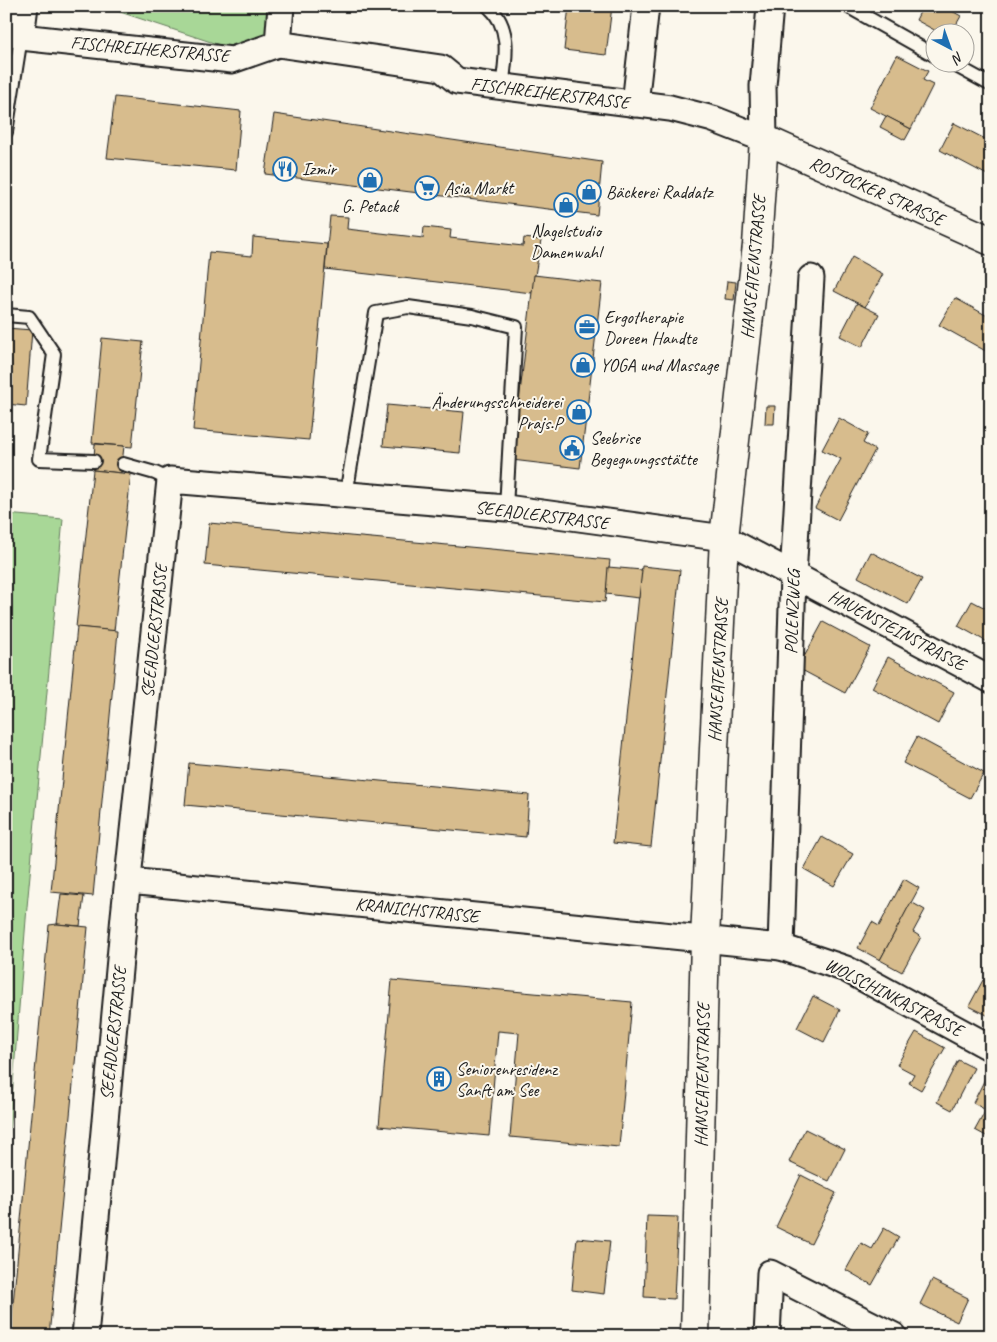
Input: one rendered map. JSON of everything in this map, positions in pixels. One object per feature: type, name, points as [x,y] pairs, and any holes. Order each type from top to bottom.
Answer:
[{"type":"street","points":[[21,37],[24,6]]},
{"type":"street","points":[[278,44],[281,6]]},
{"type":"street","points":[[635,104],[646,6]]},
{"type":"street","name":"HANSEATENSTRASSE","points":[[695,1336],[705,939],[724,538],[757,245],[764,139],[763,86],[770,6]]},
{"type":"street","name":"FISCHREIHERSTRASSE","points":[[21,37],[232,60],[278,44],[441,68],[457,80],[670,108],[713,119],[764,139]]},
{"type":"street","name":"ROSTOCKER STRASSE","points":[[764,139],[991,241]]},
{"type":"street","name":"POLENZWEG","points":[[781,947],[793,576],[811,278]]},
{"type":"street","name":"SEEADLERSTRASSE","points":[[85,1336],[170,480],[506,508],[724,538]]},
{"type":"street","name":"HAUENSTEINSTRASSE","points":[[724,538],[991,680]]},
{"type":"street","name":"KRANICHSTRASSE","points":[[129,881],[705,939]]},
{"type":"street","name":"WOLSCHINKASTRASSE","points":[[705,939],[781,947],[846,969],[991,1048]]},
{"type":"street","points":[[767,1336],[770,1273],[894,1336]]},
{"type":"lane","points":[[488,6],[504,28],[505,60],[502,87]]},
{"type":"lane","points":[[847,7],[924,49]]},
{"type":"lane","points":[[6,132],[21,37]]},
{"type":"lane","points":[[967,72],[991,85]]},
{"type":"lane","points":[[346,495],[376,313],[408,307],[472,316],[516,327],[506,508]]},
{"type":"lane","points":[[6,315],[29,317],[43,335],[54,354],[39,459],[94,461]]},
{"type":"lane","points":[[122,464],[155,473],[170,480]]},
{"type":"green space","points":[[102,6],[273,6],[268,39],[232,49]]},
{"type":"green space","points":[[6,514],[63,519],[27,907],[6,1172]]},
{"type":"building","points":[[569,6],[612,6],[606,55],[564,50]]},
{"type":"building","points":[[923,6],[943,6],[961,16],[958,22],[924,22],[924,24],[916,20]]},
{"type":"building","points":[[897,55],[924,69],[924,72],[927,72],[923,80],[933,85],[911,129],[870,108]]},
{"type":"building","points":[[115,97],[241,111],[236,170],[107,158]]},
{"type":"building","points":[[274,114],[602,162],[597,215],[265,174]]},
{"type":"building","points":[[886,116],[911,129],[905,140],[880,127]]},
{"type":"building","points":[[954,123],[991,142],[991,177],[940,150]]},
{"type":"building","points":[[330,216],[348,217],[347,229],[423,238],[424,227],[451,230],[450,238],[523,246],[524,238],[541,240],[532,293],[325,269]]},
{"type":"building","points":[[253,237],[327,244],[309,440],[193,430],[209,252],[252,256]]},
{"type":"building","points":[[852,257],[883,274],[865,307],[834,291]]},
{"type":"building","points":[[534,275],[602,283],[580,468],[512,460]]},
{"type":"building","points":[[727,281],[736,282],[734,300],[725,299]]},
{"type":"building","points":[[955,298],[991,318],[991,354],[939,325]]},
{"type":"building","points":[[857,303],[879,314],[862,347],[840,336]]},
{"type":"building","points":[[6,328],[32,330],[26,406],[6,404]]},
{"type":"building","points":[[102,338],[143,342],[132,447],[92,443]]},
{"type":"building","points":[[387,405],[464,412],[460,453],[383,446]]},
{"type":"building","points":[[766,406],[775,406],[774,424],[765,424]]},
{"type":"building","points":[[839,418],[868,434],[863,443],[875,450],[838,520],[815,508],[841,459],[822,450]]},
{"type":"building","points":[[95,444],[124,446],[121,473],[93,470]]},
{"type":"building","points":[[93,470],[131,474],[114,631],[76,627]]},
{"type":"building","points":[[209,523],[610,560],[605,602],[205,565]]},
{"type":"building","points":[[871,552],[922,579],[908,604],[858,577]]},
{"type":"building","points":[[642,566],[680,570],[651,847],[613,843]]},
{"type":"building","points":[[608,567],[642,570],[639,598],[606,594]]},
{"type":"building","points":[[972,601],[991,611],[991,644],[958,626]]},
{"type":"building","points":[[823,622],[870,647],[845,693],[798,668]]},
{"type":"building","points":[[77,627],[118,631],[93,896],[51,892]]},
{"type":"building","points":[[888,657],[954,692],[938,724],[872,688]]},
{"type":"building","points":[[917,737],[984,773],[970,798],[903,763]]},
{"type":"building","points":[[189,763],[529,795],[526,837],[185,805]]},
{"type":"building","points":[[822,837],[853,854],[834,886],[804,869]]},
{"type":"building","points":[[904,879],[919,888],[880,960],[858,948],[872,922],[879,926]]},
{"type":"building","points":[[61,894],[84,896],[80,926],[57,924]]},
{"type":"building","points":[[911,902],[925,910],[913,932],[921,937],[902,972],[880,960]]},
{"type":"building","points":[[49,925],[88,927],[49,1336],[10,1336]]},
{"type":"building","name":"Seniorenresidenz Sanft am See","points":[[392,980],[632,1002],[619,1147],[510,1137],[519,1033],[498,1031],[489,1136],[379,1126]]},
{"type":"building","points":[[983,980],[991,985],[991,1017],[969,1006]]},
{"type":"building","points":[[813,996],[840,1010],[824,1042],[797,1028]]},
{"type":"building","points":[[916,1032],[945,1048],[921,1090],[909,1083],[914,1074],[897,1065]]},
{"type":"building","points":[[958,1060],[974,1068],[952,1110],[937,1102]]},
{"type":"building","points":[[988,1073],[991,1075],[991,1131],[988,1137],[975,1130],[986,1110],[973,1103]]},
{"type":"building","points":[[805,1129],[845,1149],[829,1181],[789,1162]]},
{"type":"building","points":[[801,1175],[836,1193],[811,1244],[776,1227]]},
{"type":"building","points":[[647,1216],[678,1217],[674,1299],[644,1297]]},
{"type":"building","points":[[884,1228],[899,1237],[872,1285],[846,1270],[861,1243],[872,1249]]},
{"type":"building","points":[[577,1238],[610,1241],[604,1294],[572,1290]]},
{"type":"building","points":[[932,1280],[968,1298],[957,1322],[920,1304]]},
{"type":"place","name":"Izmir","points":[[285,169]]},
{"type":"place","name":"G. Petack","points":[[370,180]]},
{"type":"place","name":"Asia Markt","points":[[427,188]]},
{"type":"place","name":"Bäckerei Raddatz","points":[[589,192]]},
{"type":"place","name":"Nagelstudio Damenwahl","points":[[566,205]]},
{"type":"place","name":"Ergotherapie Doreen Handte","points":[[587,327]]},
{"type":"place","name":"YOGA und Massage","points":[[583,365]]},
{"type":"place","name":"Änderungsschneiderei Prajs.P","points":[[579,412]]},
{"type":"place","name":"Seebrise Begegnungsstätte","points":[[572,448]]},
{"type":"place","name":"Seniorenresidenz Sanft am See","points":[[439,1079]]}]
